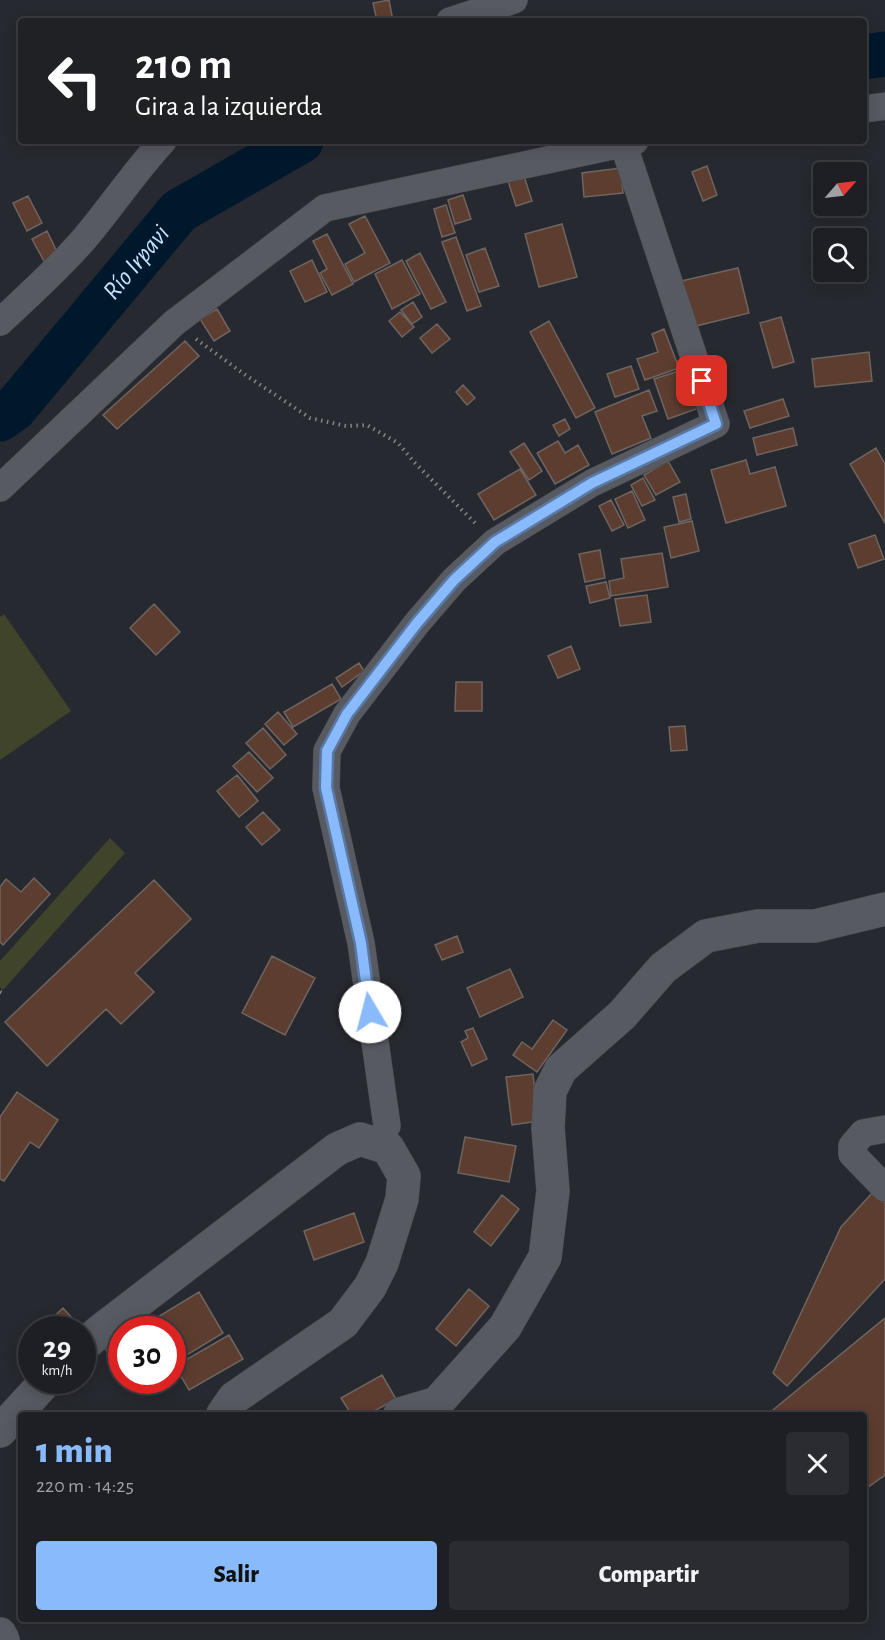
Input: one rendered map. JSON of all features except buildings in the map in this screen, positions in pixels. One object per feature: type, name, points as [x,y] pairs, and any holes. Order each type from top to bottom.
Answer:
[{"type":"street","points":[[459,18],[514,0]]},
{"type":"street","points":[[867,109],[885,106]]},
{"type":"street","points":[[0,322],[60,265],[160,144]]},
{"type":"street","points":[[0,488],[174,323],[325,208],[620,144]]},
{"type":"street","points":[[387,1126],[361,943],[326,788],[327,751],[347,714],[417,623],[454,580],[495,542],[592,483],[716,424],[630,144]]},
{"type":"street","points":[[407,1412],[437,1403],[505,1327],[545,1257],[553,1191],[548,1128],[550,1091],[561,1069],[622,1015],[663,968],[706,936],[758,927],[815,926],[885,909]]},
{"type":"street","points":[[885,1129],[862,1133],[852,1146],[852,1154],[885,1188]]},
{"type":"street","points":[[96,1335],[337,1149],[360,1139],[388,1148],[404,1176],[402,1199],[382,1263],[370,1287],[343,1323],[234,1398],[224,1412]]},
{"type":"street","points":[[0,1431],[34,1394]]},
{"type":"street","points":[[0,1634],[3,1640]]},
{"type":"path","points":[[174,323],[310,418],[346,426],[367,425],[398,442],[448,498],[495,542]]},
{"type":"green space","points":[[4,614],[71,711],[0,760],[0,617]]},
{"type":"green space","points":[[110,838],[125,853],[3,990],[0,987],[0,961]]},
{"type":"waterway","name":"Río Irpavi","points":[[867,57],[885,54]]},
{"type":"waterway","name":"Río Irpavi","points":[[0,419],[14,409],[179,211],[296,144]]},
{"type":"route","points":[[370,1012],[361,943],[326,788],[327,751],[347,714],[417,623],[454,580],[495,542],[592,483],[716,424],[702,381]]}]
